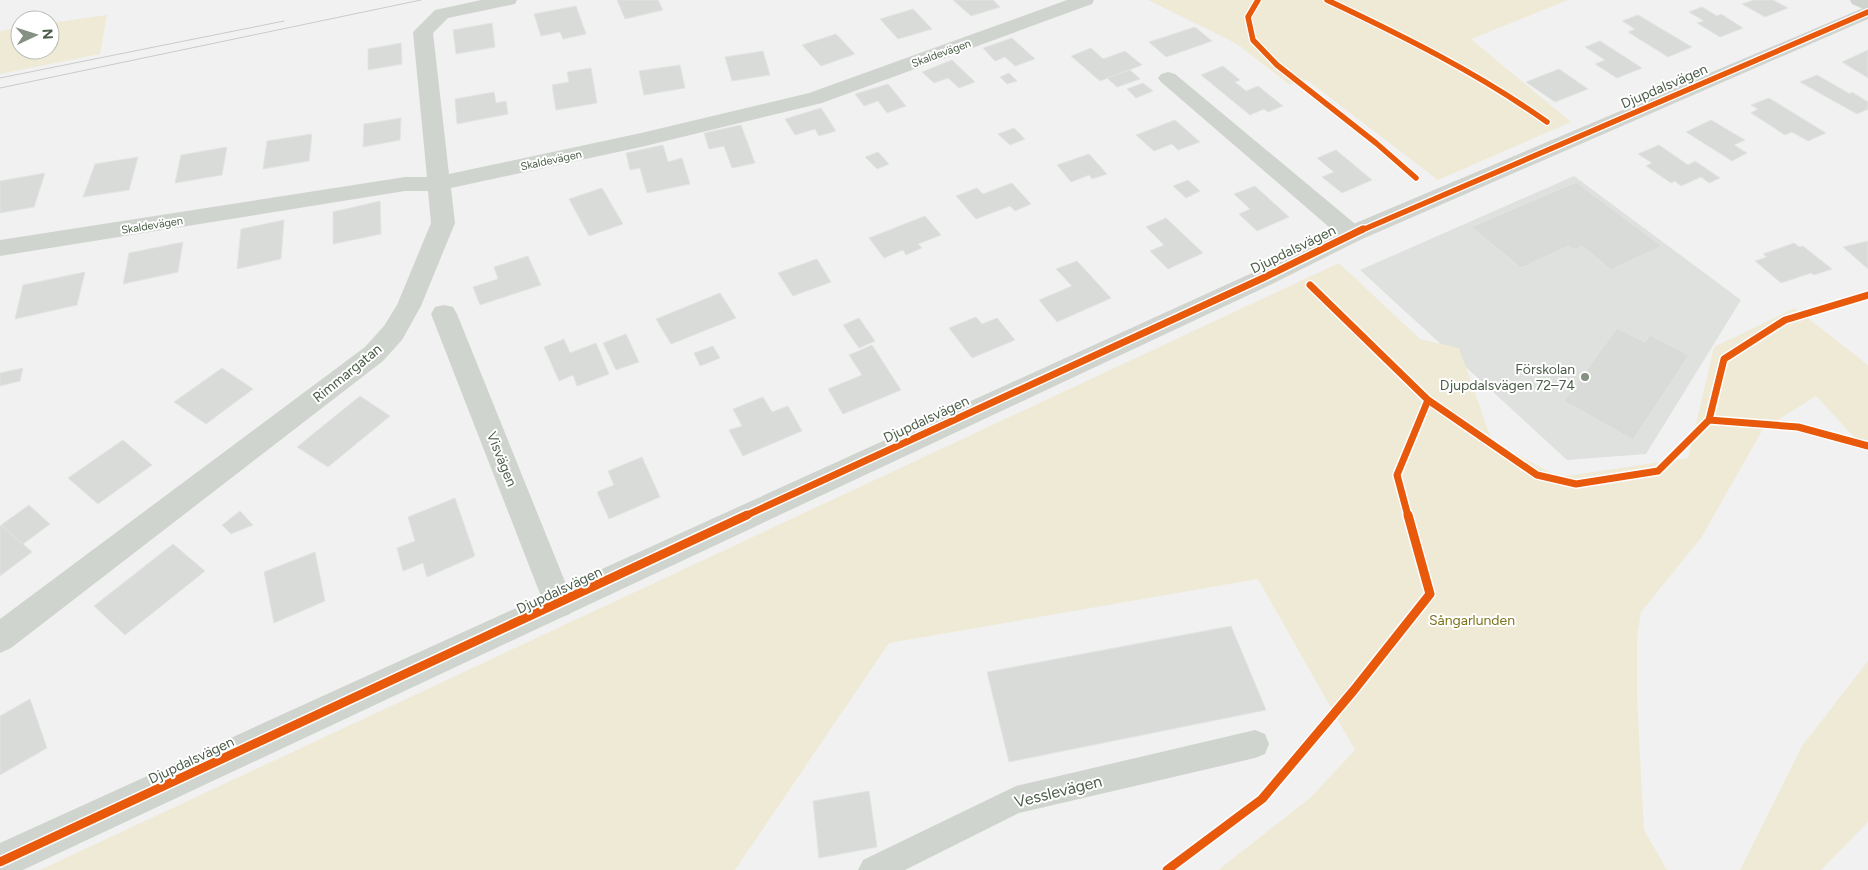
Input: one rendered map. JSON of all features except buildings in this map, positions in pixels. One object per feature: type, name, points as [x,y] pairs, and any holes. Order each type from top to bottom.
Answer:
[{"type":"street","name":"Rimmargatan","points":[[0,638],[374,354],[393,334],[409,306],[443,223],[437,184],[423,32],[442,14],[508,0]]},
{"type":"street","name":"Skaldevägen","points":[[0,248],[405,184],[437,184],[641,140],[815,98],[1085,0]]},
{"type":"street","points":[[1860,0],[1868,5]]},
{"type":"street","name":"Djupdalsvägen","points":[[0,862],[560,604],[732,522],[1261,280],[1352,234],[1868,12]]},
{"type":"street","name":"Djupdalsvägen","points":[[1168,78],[1352,234]]},
{"type":"street","name":"Visvägen","points":[[444,314],[560,604]]},
{"type":"lane","name":"Vesslevägen","points":[[873,870],[1016,800],[1255,744]]},
{"type":"shaded area","name":"Förskolan Djupdalsvägen 72–74","points":[[1574,176],[1741,300],[1646,454],[1567,460],[1360,270]]},
{"type":"green space","points":[[1148,0],[1568,0],[1471,39],[1571,122],[1438,180],[1307,80],[1290,85],[1237,44]]},
{"type":"green space","points":[[107,15],[100,54],[0,74],[0,31],[10,30],[10,60],[60,60],[60,22]]},
{"type":"green space","name":"Sångarlunden","points":[[1339,263],[1420,339],[1459,348],[1492,441],[1559,477],[1688,458],[1714,347],[1795,308],[1868,365],[1868,452],[1816,396],[1763,429],[1701,538],[1641,612],[1637,638],[1637,699],[1644,830],[1667,870],[1218,870],[1310,798],[1355,750],[1258,579],[889,643],[735,870],[40,870]]},
{"type":"green space","points":[[1868,661],[1868,822],[1821,870],[1740,870],[1802,746]]},
{"type":"tram line","points":[[0,88],[421,0]]},
{"type":"tram line","points":[[0,78],[284,21]]},
{"type":"cycle path","points":[[1258,0],[1248,17],[1253,40],[1277,65],[1376,143],[1416,178]]},
{"type":"cycle path","points":[[1327,0],[1440,55],[1495,87],[1547,122]]},
{"type":"cycle path","points":[[0,862],[1261,279],[1352,234],[1868,12]]},
{"type":"cycle path","points":[[1310,285],[1428,400],[1537,475],[1576,484],[1658,471],[1709,420],[1724,359],[1785,320],[1868,295]]},
{"type":"cycle path","points":[[1167,870],[1262,799],[1354,690],[1430,594],[1397,475],[1428,400]]},
{"type":"cycle path","points":[[1709,420],[1798,427],[1868,446]]},
{"type":"place","name":"Förskolan Djupdalsvägen 72–74","points":[[1585,377]]}]
